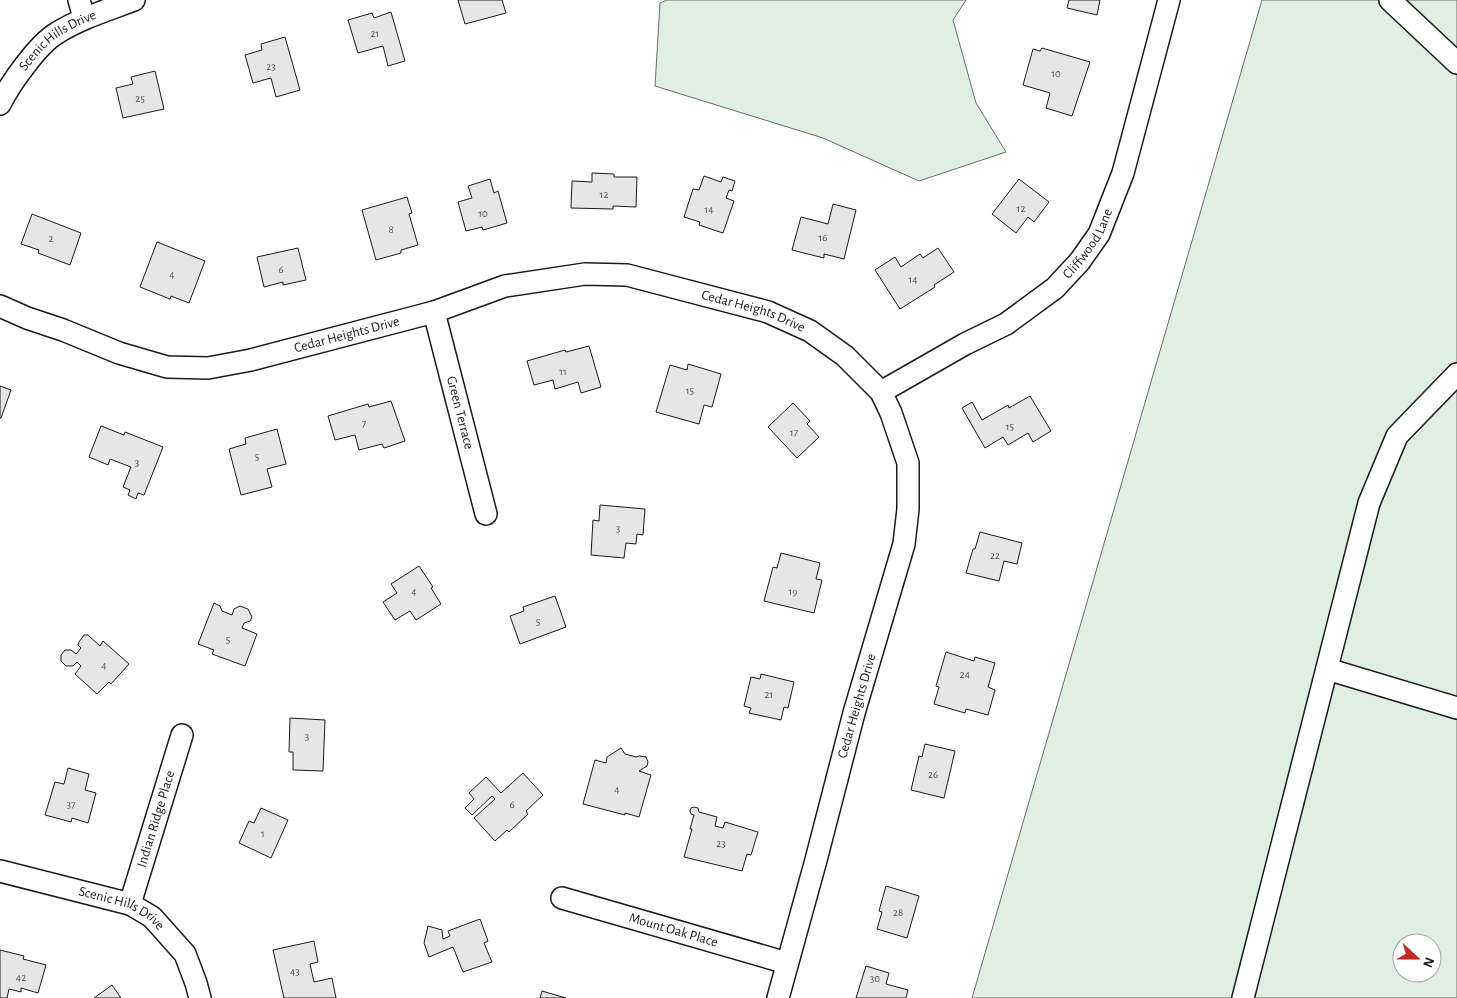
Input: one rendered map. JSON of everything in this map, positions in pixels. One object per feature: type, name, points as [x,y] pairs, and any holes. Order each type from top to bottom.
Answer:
[{"type":"street","name":"Scenic Hills Drive","points":[[0,104],[25,64],[82,9],[134,0]]},
{"type":"street","name":"Cliffwood Lane","points":[[881,392],[944,358],[965,344],[1006,324],[1056,288],[1080,261],[1099,234],[1123,173],[1169,0]]},
{"type":"street","points":[[1390,0],[1457,63]]},
{"type":"street","name":"Cedar Heights Drive","points":[[0,306],[119,353],[167,367],[208,368],[250,360],[434,312],[505,286],[585,274],[627,275],[768,312],[810,331],[845,356],[881,392],[891,413],[908,463],[908,509],[904,544],[854,713],[778,998]]},
{"type":"street","name":"Green Terrace","points":[[434,312],[486,514]]},
{"type":"street","points":[[1242,998],[1369,503],[1397,436],[1457,374]]},
{"type":"street","points":[[1327,669],[1457,708]]},
{"type":"street","name":"Indian Ridge Place","points":[[130,904],[182,735]]},
{"type":"street","name":"Scenic Hills Drive","points":[[0,871],[130,904],[152,917],[185,954],[200,998]]},
{"type":"street","name":"Mount Oak Place","points":[[562,898],[787,962]]},
{"type":"green space","points":[[667,0],[966,0],[953,20],[976,103],[1006,152],[919,181],[823,138],[655,86],[660,3]]},
{"type":"green space","points":[[1262,0],[1457,0],[1457,998],[972,998]]},
{"type":"building","points":[[458,0],[502,0],[506,13],[465,24]]},
{"type":"building","points":[[1069,0],[1100,0],[1097,15],[1067,8]]},
{"type":"building","points":[[391,12],[405,61],[388,66],[383,46],[358,53],[348,20],[372,13],[374,18]]},
{"type":"building","points":[[285,37],[300,90],[276,97],[271,78],[253,83],[245,55],[262,50],[261,44]]},
{"type":"building","points":[[1042,48],[1090,62],[1072,116],[1046,108],[1050,93],[1023,85],[1033,49],[1040,51]]},
{"type":"building","points":[[155,71],[164,109],[123,118],[116,88],[133,84],[131,77]]},
{"type":"building","points":[[592,173],[614,174],[614,177],[637,177],[636,207],[613,206],[613,209],[571,208],[572,181],[592,182]]},
{"type":"building","points":[[704,176],[721,182],[723,177],[735,181],[732,191],[729,190],[726,198],[734,201],[723,233],[699,225],[700,222],[684,217],[693,189],[699,190]]},
{"type":"building","points":[[490,179],[494,193],[498,191],[507,223],[483,230],[482,227],[466,231],[458,202],[472,198],[468,186]]},
{"type":"building","points":[[1019,179],[1049,202],[1034,222],[1028,217],[1016,233],[992,214]]},
{"type":"building","points":[[407,197],[412,213],[409,214],[418,245],[401,250],[401,253],[376,260],[362,210]]},
{"type":"building","points":[[833,204],[856,210],[844,259],[824,254],[824,258],[792,250],[801,217],[828,224]]},
{"type":"building","points":[[32,214],[81,233],[70,265],[38,253],[39,250],[21,244]]},
{"type":"building","points":[[157,242],[205,261],[189,303],[171,296],[170,299],[140,287]]},
{"type":"building","points":[[298,248],[306,280],[283,285],[283,282],[264,287],[257,257]]},
{"type":"building","points":[[938,248],[954,272],[934,285],[935,287],[900,309],[875,270],[895,257],[901,267],[920,254],[923,258]]},
{"type":"building","points":[[589,346],[601,387],[581,393],[578,382],[555,389],[553,380],[534,385],[527,361],[565,350],[566,352]]},
{"type":"building","points":[[688,364],[721,374],[712,407],[704,405],[699,424],[656,412],[670,365],[687,370]]},
{"type":"building","points":[[0,386],[11,390],[1,418],[0,418]]},
{"type":"building","points":[[1030,396],[1051,431],[1033,442],[1028,433],[1008,445],[1003,437],[985,448],[962,408],[972,402],[982,420],[1008,405],[1009,408]]},
{"type":"building","points":[[391,401],[405,441],[384,448],[382,444],[359,450],[355,435],[335,440],[328,416],[368,404],[369,407]]},
{"type":"building","points":[[793,403],[810,421],[807,424],[819,437],[797,458],[768,427]]},
{"type":"building","points":[[101,426],[124,435],[125,432],[163,447],[144,495],[138,493],[136,499],[128,495],[130,490],[123,487],[131,467],[110,459],[108,465],[89,457]]},
{"type":"building","points":[[277,429],[286,464],[267,469],[272,487],[241,495],[229,449],[246,444],[245,438]]},
{"type":"building","points":[[600,505],[645,509],[643,535],[637,534],[636,544],[626,543],[624,558],[591,555],[593,520],[599,521]]},
{"type":"building","points":[[980,532],[1022,543],[1017,564],[1004,561],[999,581],[966,573]]},
{"type":"building","points":[[781,553],[820,563],[816,579],[822,580],[814,613],[764,601],[773,567],[777,568]]},
{"type":"building","points":[[419,566],[433,587],[431,588],[441,604],[416,620],[410,611],[395,620],[383,602],[397,593],[391,584]]},
{"type":"building","points":[[555,596],[566,627],[520,644],[510,616],[524,611],[523,607]]},
{"type":"building","points":[[214,603],[220,606],[222,611],[232,615],[234,609],[240,606],[248,609],[252,617],[250,621],[244,623],[242,628],[257,634],[245,666],[212,654],[214,650],[198,644]]},
{"type":"building","points":[[84,635],[88,635],[100,646],[103,641],[129,664],[111,684],[109,682],[97,694],[75,674],[81,666],[77,662],[73,666],[66,666],[61,661],[61,655],[65,650],[71,650],[76,654],[81,648],[78,645]]},
{"type":"building","points":[[946,652],[974,661],[975,657],[995,663],[988,687],[995,690],[988,715],[966,709],[965,713],[934,704],[939,687],[936,686]]},
{"type":"building","points":[[761,674],[794,682],[788,708],[784,707],[781,720],[749,713],[751,708],[744,706],[751,677],[760,679]]},
{"type":"building","points":[[290,718],[325,720],[323,771],[293,770],[293,752],[289,752]]},
{"type":"building","points":[[925,744],[955,751],[944,798],[911,790],[919,756],[922,757]]},
{"type":"building","points":[[621,748],[625,754],[646,757],[648,762],[647,766],[639,771],[651,775],[639,817],[583,804],[595,760],[606,763],[607,757]]},
{"type":"building","points":[[68,768],[89,774],[85,790],[96,793],[88,823],[72,818],[71,822],[45,815],[55,782],[64,784]]},
{"type":"building","points":[[523,773],[543,795],[526,811],[528,814],[509,832],[507,830],[495,841],[474,818],[495,799],[492,796],[472,815],[465,808],[474,799],[469,793],[486,777],[501,793]]},
{"type":"building","points":[[694,807],[698,808],[699,812],[717,817],[715,826],[723,828],[725,822],[758,832],[751,855],[747,854],[742,871],[684,857],[694,815],[690,811]]},
{"type":"building","points":[[261,808],[288,820],[271,858],[239,843],[249,821],[254,823]]},
{"type":"building","points":[[886,886],[919,896],[907,938],[877,929],[882,912],[879,911]]},
{"type":"building","points":[[480,919],[488,941],[484,943],[492,962],[463,972],[453,947],[429,957],[424,943],[428,926],[442,930],[443,939],[450,936],[448,931]]},
{"type":"building","points":[[314,941],[318,962],[310,964],[314,982],[332,978],[336,998],[284,998],[273,950]]},
{"type":"building","points":[[0,950],[24,956],[23,959],[46,965],[38,993],[21,988],[21,992],[9,989],[7,998],[0,998]]},
{"type":"building","points":[[866,966],[889,973],[886,984],[908,990],[906,998],[856,998]]},
{"type":"building","points":[[112,985],[121,998],[94,998]]},
{"type":"building","points":[[542,991],[566,998],[540,998]]}]
